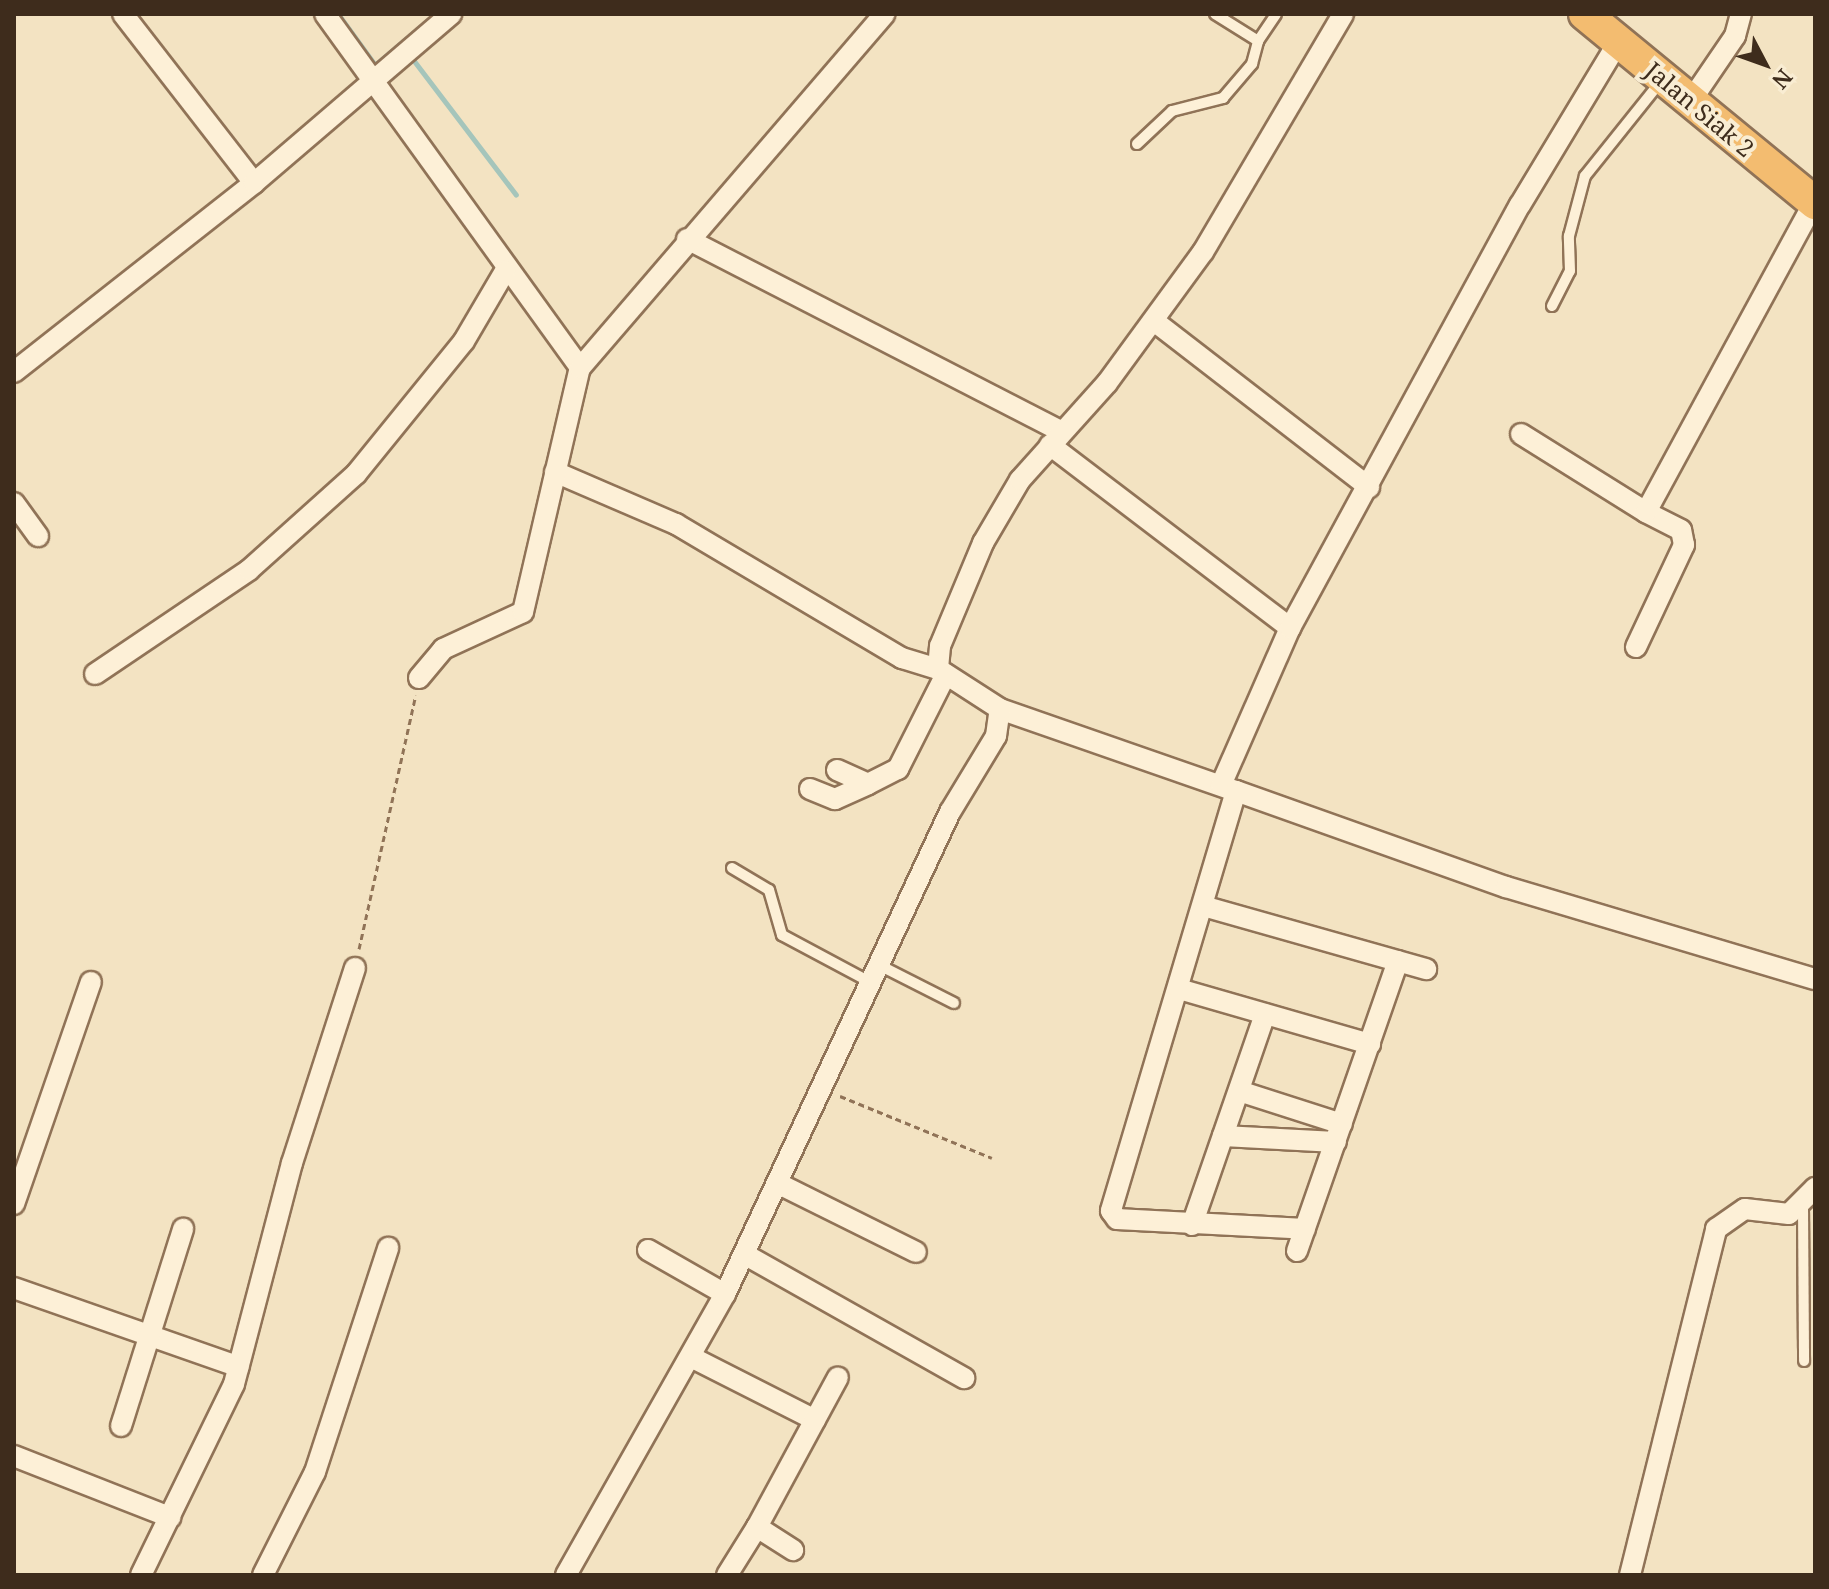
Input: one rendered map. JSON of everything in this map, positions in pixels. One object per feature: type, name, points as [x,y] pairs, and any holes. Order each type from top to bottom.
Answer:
[{"type":"highway","name":"Jalan Siak 2","points":[[1585,14],[1815,203]]},
{"type":"street","points":[[123,14],[254,183]]},
{"type":"street","points":[[325,14],[505,271],[580,368]]},
{"type":"street","points":[[14,373],[254,183],[371,79],[451,14]]},
{"type":"street","points":[[419,678],[443,649],[523,612],[580,368],[687,239],[884,14]]},
{"type":"street","points":[[810,789],[835,799],[868,784],[912,753],[942,672],[940,646],[983,543],[1055,438],[1154,321],[1203,252],[1343,14]]},
{"type":"street","points":[[1690,102],[1735,36],[1741,14]]},
{"type":"street","points":[[1305,1229],[1117,1219],[1111,1211],[1203,906],[1229,788],[1290,628],[1520,205],[1619,41]]},
{"type":"street","points":[[1646,512],[1815,203]]},
{"type":"street","points":[[687,239],[1055,438],[1290,628]]},
{"type":"street","points":[[95,674],[249,570],[356,474],[464,341],[505,271]]},
{"type":"street","points":[[1154,321],[1369,487]]},
{"type":"street","points":[[1521,434],[1646,512],[1669,520],[1684,545],[1636,647]]},
{"type":"street","points":[[555,472],[676,524],[902,658],[942,672],[1000,709],[1506,887],[1815,979]]},
{"type":"street","points":[[14,503],[38,536]]},
{"type":"street","points":[[575,1572],[725,1294],[950,812],[996,736],[1000,709]]},
{"type":"street","points":[[837,770],[868,784]]},
{"type":"street","points":[[1203,906],[1426,969]]},
{"type":"street","points":[[1297,1251],[1398,961]]},
{"type":"street","points":[[141,1575],[239,1367],[292,1163],[355,968]]},
{"type":"street","points":[[14,1204],[91,982]]},
{"type":"street","points":[[1179,989],[1370,1044]]},
{"type":"street","points":[[1192,1225],[1265,1014]]},
{"type":"street","points":[[1239,1091],[1339,1133]]},
{"type":"street","points":[[1223,1136],[1339,1133]]},
{"type":"street","points":[[777,1183],[916,1252]]},
{"type":"street","points":[[1630,1575],[1716,1229],[1745,1209],[1789,1214],[1803,1208],[1815,1188]]},
{"type":"street","points":[[121,1426],[153,1336],[183,1229]]},
{"type":"street","points":[[263,1575],[315,1472],[388,1248]]},
{"type":"street","points":[[648,1250],[725,1294]]},
{"type":"street","points":[[744,1254],[964,1378]]},
{"type":"street","points":[[14,1288],[239,1367]]},
{"type":"street","points":[[691,1357],[815,1420]]},
{"type":"street","points":[[727,1575],[757,1527],[838,1377]]},
{"type":"street","points":[[14,1456],[170,1517]]},
{"type":"street","points":[[757,1527],[793,1550]]},
{"type":"lane","points":[[1215,14],[1258,41]]},
{"type":"lane","points":[[1137,144],[1172,111],[1223,98],[1252,64],[1258,41],[1276,14]]},
{"type":"lane","points":[[1552,306],[1570,271],[1569,236],[1585,176],[1664,79]]},
{"type":"lane","points":[[732,868],[769,890],[782,935],[874,974],[954,1003]]},
{"type":"lane","points":[[1803,1208],[1804,1361]]},
{"type":"path","points":[[355,968],[419,678]]},
{"type":"path","points":[[822,1088],[992,1158]]},
{"type":"waterway","points":[[338,14],[375,65],[435,14]]},
{"type":"waterway","points":[[411,57],[516,195]]}]
